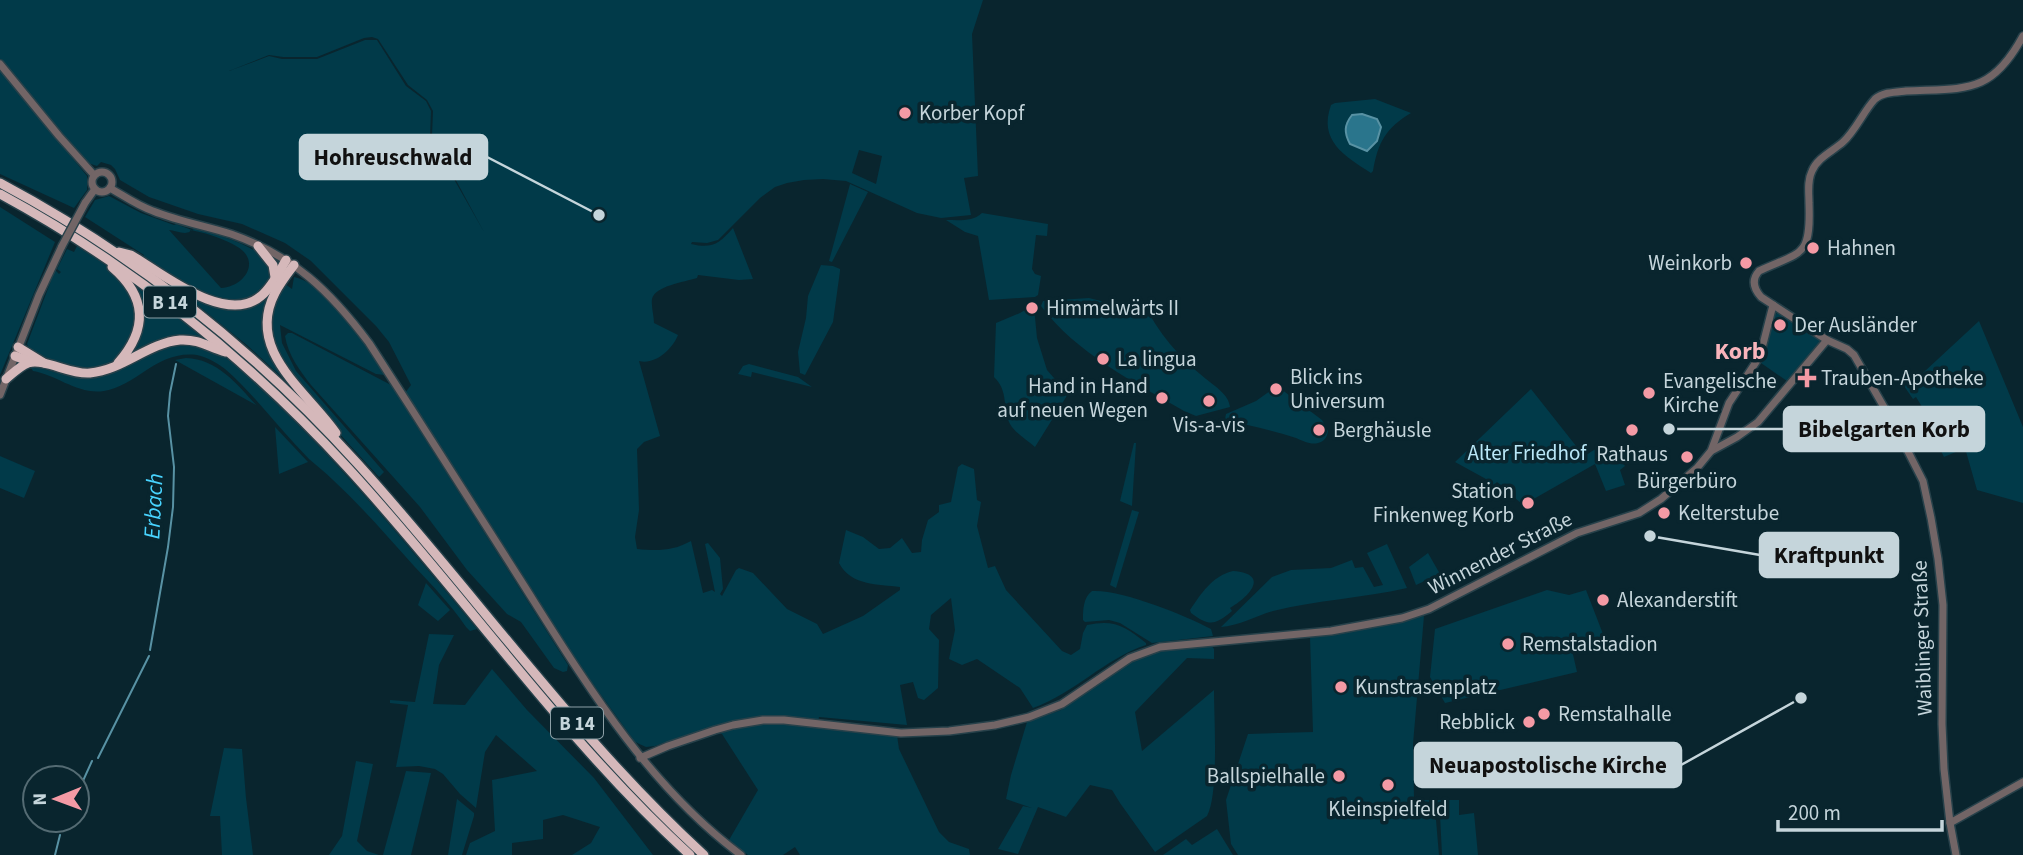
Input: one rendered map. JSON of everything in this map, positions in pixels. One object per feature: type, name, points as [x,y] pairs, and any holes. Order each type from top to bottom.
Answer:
[{"type":"highway","name":"B 14","points":[[0,183],[54,213],[109,253],[232,353],[303,420],[482,618]]},
{"type":"highway","name":"B 14","points":[[0,194],[109,253],[179,297],[276,380],[342,447],[417,532],[592,755],[690,855]]},
{"type":"highway","points":[[258,246],[273,265],[275,278]]},
{"type":"highway","points":[[117,364],[134,341],[139,326],[139,309],[132,289],[109,264],[109,253],[131,255],[204,298],[229,306],[240,306],[256,300],[290,263]]},
{"type":"highway","points":[[290,263],[271,302],[267,325],[271,348],[282,368],[335,431],[342,447]]},
{"type":"highway","points":[[16,351],[73,372],[88,373],[103,371],[162,344],[178,340],[196,341],[232,353]]},
{"type":"highway","points":[[16,351],[30,362],[44,363]]},
{"type":"highway","points":[[6,379],[30,362]]},
{"type":"highway","name":"B 14","points":[[494,633],[641,793],[704,855]]},
{"type":"street","name":"Waiblinger Straße","points":[[1956,855],[1946,788],[1942,723],[1943,605],[1938,559],[1923,481],[1857,360],[1847,349],[1827,340],[1773,305],[1758,293],[1754,282],[1759,271],[1790,259],[1805,245],[1810,227],[1808,183],[1812,169],[1848,136],[1876,99],[1895,92],[1943,90],[1973,85],[1995,74],[2010,59],[2023,36]]},
{"type":"street","points":[[0,64],[94,175]]},
{"type":"street","points":[[100,172],[109,174],[112,182],[110,188],[104,192],[95,189],[92,184],[94,175],[100,172]]},
{"type":"street","points":[[110,188],[150,211],[230,234],[258,246],[290,263],[335,300],[369,343],[576,668],[640,758],[681,802],[741,855]]},
{"type":"street","points":[[0,395],[49,270],[95,189]]},
{"type":"street","name":"Winnender Straße","points":[[640,758],[733,724],[764,720],[901,733],[995,725],[1029,717],[1062,704],[1130,658],[1160,647],[1331,631],[1415,614],[1447,601],[1577,533],[1639,513],[1661,499],[1697,468],[1711,451],[1729,403],[1760,356],[1773,305]]},
{"type":"street","points":[[1711,451],[1758,422],[1827,340]]},
{"type":"street","points":[[1720,432],[1722,438],[1728,441]]},
{"type":"street","points":[[1950,823],[2023,782]]},
{"type":"green space","points":[[0,0],[983,0],[972,34],[978,176],[964,178],[971,215],[941,218],[917,213],[846,181],[823,179],[787,183],[775,187],[760,198],[718,240],[691,244],[715,244],[733,228],[753,279],[698,275],[697,278],[671,285],[654,295],[654,323],[678,335],[672,346],[662,355],[651,361],[639,361],[660,436],[644,442],[637,449],[637,549],[665,550],[691,541],[703,593],[712,590],[715,592],[705,544],[708,543],[720,558],[722,596],[736,570],[739,568],[753,573],[787,609],[817,624],[823,634],[863,616],[900,590],[900,587],[858,580],[844,571],[839,563],[846,530],[863,537],[879,549],[890,548],[902,538],[912,553],[921,552],[928,520],[939,512],[939,505],[951,502],[958,467],[962,464],[974,469],[977,500],[981,502],[977,526],[988,568],[995,566],[1006,590],[1062,651],[1071,655],[1080,649],[1087,625],[1096,623],[1119,625],[1132,632],[1146,645],[1033,708],[1020,688],[977,659],[962,665],[949,659],[955,630],[951,598],[931,615],[929,629],[939,640],[938,688],[924,700],[918,698],[913,682],[900,685],[907,725],[819,717],[817,727],[897,735],[899,749],[939,832],[949,842],[969,849],[970,855],[800,855],[795,847],[783,855],[748,855],[729,840],[758,790],[722,734],[708,728],[655,746],[646,747],[635,742],[580,666],[405,393],[411,385],[389,342],[376,326],[311,261],[285,243],[242,224],[198,214],[149,197],[120,180],[111,165],[101,162],[97,166],[85,162],[0,63]],"holes":[[[372,37],[378,39],[408,85],[427,100],[433,111],[432,136],[484,232],[430,137],[431,111],[426,101],[406,86],[377,40],[365,40],[317,59],[282,59],[269,56],[229,71],[269,55],[317,57]],[[859,150],[882,156],[876,184],[852,173]]]},
{"type":"green space","points":[[0,71],[87,176],[87,190],[74,208],[0,174]]},
{"type":"green space","points":[[1375,99],[1411,113],[1395,124],[1384,137],[1371,173],[1336,146],[1328,128],[1328,118],[1331,105],[1335,103]]},
{"type":"green space","points":[[850,184],[868,192],[832,262],[829,261]]},
{"type":"green space","points":[[109,196],[141,213],[192,230],[195,228],[213,233],[248,247],[266,259],[271,274],[269,283],[253,298],[241,302],[227,302],[196,291],[142,259],[144,255],[85,217],[95,200]],"holes":[[[169,230],[185,233],[191,230],[232,244],[248,258],[247,272],[237,283],[221,288]]]},
{"type":"green space","points":[[0,207],[55,242],[0,375]]},
{"type":"green space","points":[[982,213],[1048,224],[1047,236],[1036,235],[1032,269],[1035,274],[1041,276],[1038,295],[1035,297],[989,300],[978,236],[965,232],[946,220],[970,219]]},
{"type":"green space","points":[[77,246],[122,280],[133,299],[135,312],[130,340],[123,351],[114,361],[87,370],[67,367],[36,354],[27,344],[55,270],[59,274],[61,272],[57,269],[67,249],[74,252]]},
{"type":"green space","points":[[821,265],[840,269],[833,322],[805,375],[800,373],[798,352],[808,296]]},
{"type":"green space","points":[[284,269],[265,318],[287,382],[248,346],[169,282],[215,305],[243,308]]},
{"type":"green space","points":[[294,277],[306,282],[332,303],[385,375],[376,374],[280,325],[282,343],[296,371],[384,472],[379,477],[332,426],[297,382],[274,341],[271,324],[273,308],[285,284],[292,289]]},
{"type":"green space","points":[[132,283],[208,341],[196,339],[126,359],[131,352],[139,297]]},
{"type":"green space","points":[[1089,298],[1117,305],[1143,302],[1170,344],[1196,371],[1221,391],[1230,407],[1196,416],[1184,411],[1088,352],[1055,323],[1041,306],[1043,301]]},
{"type":"green space","points":[[1032,306],[1037,338],[1047,370],[1068,394],[1035,447],[1010,424],[1002,388],[994,377],[996,323]]},
{"type":"green space","points":[[1778,312],[1820,340],[1817,348],[1787,381],[1761,363],[1773,316]]},
{"type":"green space","points":[[1979,321],[2023,427],[2023,503],[1977,490],[1965,448],[1944,457],[1922,413],[1924,410],[1916,397],[1913,399],[1904,386],[1924,372]]},
{"type":"green space","points":[[288,333],[391,385],[568,665],[567,671],[554,668],[521,622],[507,614],[467,570],[420,507],[311,385],[289,350],[285,336]]},
{"type":"green space","points":[[180,344],[216,352],[256,383],[355,486],[477,629],[470,631],[466,627],[441,595],[365,511],[309,459],[236,379],[215,362],[197,355],[170,358],[127,383],[104,391],[85,390],[31,368],[34,366],[71,376],[93,377],[115,371]]},
{"type":"green space","points":[[186,358],[207,363],[225,374],[256,405],[175,360]]},
{"type":"green space","points":[[749,364],[798,377],[812,387],[752,372],[751,377],[738,374],[743,366]]},
{"type":"green space","points":[[1277,386],[1322,420],[1328,431],[1324,440],[1310,443],[1225,419],[1226,414],[1256,401]]},
{"type":"green space","name":"Alter Friedhof","points":[[1531,389],[1584,456],[1599,447],[1606,458],[1616,453],[1625,466],[1620,470],[1625,485],[1606,491],[1595,464],[1523,505],[1497,482],[1493,486],[1486,479],[1455,462]]},
{"type":"green space","points":[[275,427],[308,462],[279,474]]},
{"type":"green space","points":[[1136,443],[1132,506],[1120,501]]},
{"type":"green space","points":[[0,456],[35,471],[24,498],[0,488]]},
{"type":"green space","points":[[1132,510],[1139,512],[1116,588],[1110,585]]},
{"type":"green space","points":[[1387,544],[1407,588],[1290,607],[1221,627],[1272,577],[1291,570],[1331,568],[1352,560],[1355,568],[1363,567],[1374,587],[1383,585],[1367,553]]},
{"type":"green space","points":[[1428,553],[1440,574],[1416,585],[1409,567]]},
{"type":"green space","points":[[1233,571],[1245,573],[1254,581],[1244,598],[1230,608],[1232,611],[1212,622],[1203,621],[1191,613],[1190,610],[1208,586]]},
{"type":"green space","points":[[426,583],[450,610],[438,621],[418,605]]},
{"type":"green space","points":[[1547,590],[1569,595],[1586,590],[1603,634],[1596,644],[1572,650],[1577,672],[1445,703],[1430,677],[1435,629]]},
{"type":"green space","points":[[1092,591],[1119,594],[1169,610],[1211,629],[1213,636],[1152,643],[1120,623],[1109,620],[1085,622],[1084,604]]},
{"type":"green space","points":[[1424,616],[1413,744],[1414,799],[1436,820],[1439,855],[1238,855],[1231,844],[1226,800],[1248,734],[1313,732],[1310,637]]},
{"type":"green space","points":[[429,634],[454,635],[439,665],[433,704],[465,705],[492,669],[527,710],[594,778],[653,855],[572,855],[591,843],[600,827],[563,815],[543,820],[543,839],[512,843],[512,855],[466,855],[470,843],[495,831],[492,780],[537,771],[496,735],[485,752],[476,808],[435,769],[419,766],[396,767],[408,705],[390,703],[390,700],[415,702]]},
{"type":"green space","points":[[1211,645],[1214,659],[1187,658],[1135,712],[1142,751],[1214,690],[1214,774],[1211,805],[1207,816],[1155,852],[1112,790],[1090,785],[1066,817],[1038,807],[1018,854],[998,849],[1023,806],[1032,808],[1006,799],[1027,722],[1061,710],[1132,660],[1160,650]]},
{"type":"green space","points":[[224,748],[242,749],[253,855],[222,855],[220,816],[210,816]]},
{"type":"green space","points":[[356,761],[373,764],[357,841],[367,851],[379,855],[329,855],[342,836]]},
{"type":"green space","points":[[406,771],[431,773],[411,855],[383,855]]},
{"type":"green space","points":[[457,799],[474,813],[474,816],[462,855],[448,855]]},
{"type":"green space","points":[[1423,800],[1459,800],[1459,815],[1474,813],[1478,855],[1442,855],[1440,815]]},
{"type":"green space","points":[[1217,829],[1233,855],[1163,855],[1186,839],[1192,845]]},
{"type":"shaded area","points":[[1362,114],[1377,119],[1381,127],[1377,141],[1367,151],[1350,144],[1346,133],[1347,122],[1352,115]]},
{"type":"waterway","name":"Erbach","points":[[150,650],[173,507],[174,467],[168,416],[176,364]]},
{"type":"waterway","name":"Erbach","points":[[98,758],[149,656]]},
{"type":"waterway","name":"Erbach","points":[[55,855],[60,835]]},
{"type":"place","name":"Korber Kopf","points":[[905,113]]},
{"type":"place","name":"Hohreuschwald","points":[[599,215]]},
{"type":"place","name":"Hahnen","points":[[1813,248]]},
{"type":"place","name":"Weinkorb","points":[[1746,263]]},
{"type":"place","name":"Himmelwärts II","points":[[1032,308]]},
{"type":"place","name":"Der Ausländer","points":[[1780,325]]},
{"type":"place","name":"La lingua","points":[[1103,359]]},
{"type":"place","name":"Trauben-Apotheke","points":[[1807,378]]},
{"type":"place","name":"Blick ins Universum","points":[[1276,389]]},
{"type":"place","name":"Evangelische Kirche","points":[[1649,393]]},
{"type":"place","name":"Hand in Hand auf neuen Wegen","points":[[1162,398]]},
{"type":"place","name":"Vis-a-vis","points":[[1209,401]]},
{"type":"place","name":"Bibelgarten Korb","points":[[1669,429]]},
{"type":"place","name":"Berghäusle","points":[[1319,430]]},
{"type":"place","name":"Rathaus","points":[[1632,430]]},
{"type":"place","name":"Bürgerbüro","points":[[1687,457]]},
{"type":"place","name":"Station Finkenweg Korb","points":[[1528,503]]},
{"type":"place","name":"Kelterstube","points":[[1664,513]]},
{"type":"place","name":"Kraftpunkt","points":[[1650,536]]},
{"type":"place","name":"Alexanderstift","points":[[1603,600]]},
{"type":"place","name":"Remstalstadion","points":[[1508,644]]},
{"type":"place","name":"Kunstrasenplatz","points":[[1341,687]]},
{"type":"place","name":"Neuapostolische Kirche","points":[[1801,698]]},
{"type":"place","name":"Remstalhalle","points":[[1544,714]]},
{"type":"place","name":"Rebblick","points":[[1529,722]]},
{"type":"place","name":"Ballspielhalle","points":[[1339,776]]},
{"type":"place","name":"Kleinspielfeld","points":[[1388,785]]},
{"type":"district","name":"Korb","points":[[1740,351]]}]
